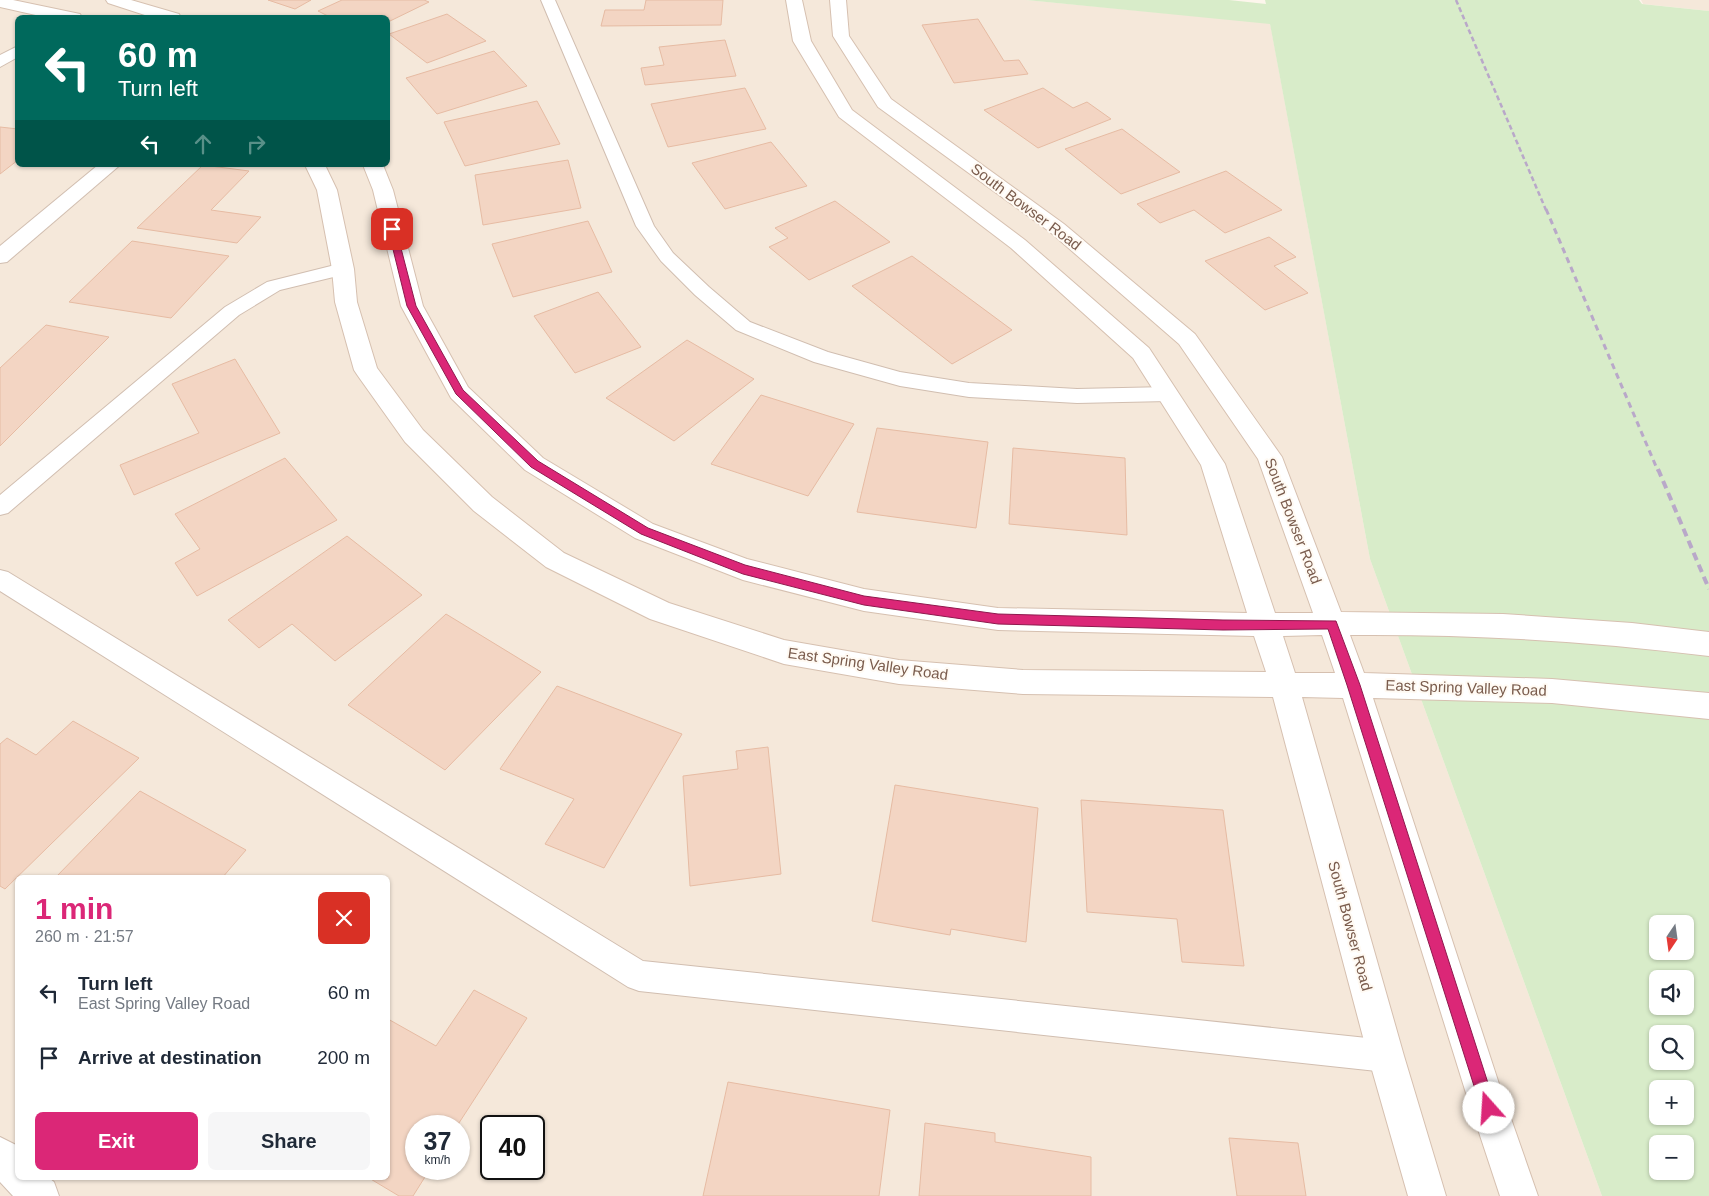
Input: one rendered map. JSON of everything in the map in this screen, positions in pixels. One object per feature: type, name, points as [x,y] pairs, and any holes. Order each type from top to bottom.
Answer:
[{"type":"street","points":[[114,0],[163,15]]},
{"type":"street","name":"South Bowser Road","points":[[794,0],[802,41],[845,113],[1018,244],[1141,352],[1213,464],[1284,684],[1386,1056],[1427,1196]]},
{"type":"street","name":"South Bowser Road","points":[[838,0],[841,36],[884,103],[1057,228],[1188,339],[1270,457],[1354,685],[1483,1090],[1519,1196]]},
{"type":"street","points":[[0,2],[59,15]]},
{"type":"street","points":[[0,257],[108,167]]},
{"type":"street","name":"East Spring Valley Road","points":[[316,167],[327,190],[344,269],[346,302],[366,370],[414,436],[483,504],[555,560],[660,611],[784,652],[899,672],[1023,682],[1354,685],[1552,691],[1709,706]]},
{"type":"street","points":[[374,167],[383,190],[412,306],[459,392],[534,464],[644,531],[743,569],[864,600],[998,619],[1223,625],[1400,623],[1504,625],[1632,635],[1709,644]]},
{"type":"street","points":[[0,1156],[15,1170]]},
{"type":"street","points":[[24,1180],[40,1196]]},
{"type":"lane","points":[[548,0],[645,226],[667,257],[702,292],[743,326],[821,357],[910,381],[969,390],[1077,396],[1168,394]]},
{"type":"lane","points":[[0,62],[15,52]]},
{"type":"lane","points":[[0,507],[232,311],[274,286],[344,269]]},
{"type":"lane","points":[[0,578],[639,976],[1386,1056]]},
{"type":"shaded area","points":[[0,0],[1026,0],[1270,23],[1370,559],[1602,1196],[0,1196]]},
{"type":"shaded area","points":[[1641,0],[1709,0],[1709,11],[1643,4]]},
{"type":"green space","points":[[1026,0],[1229,0],[1266,4],[1265,0],[1639,0],[1642,4],[1709,11],[1709,1196],[1602,1196],[1370,559],[1270,24]]},
{"type":"building","points":[[268,0],[311,0],[295,9]]},
{"type":"building","points":[[342,0],[424,0],[429,2],[390,21],[390,15],[326,15],[318,11]]},
{"type":"building","points":[[646,0],[723,0],[721,25],[601,26],[605,10],[644,10]]},
{"type":"building","points":[[447,14],[486,41],[427,63],[390,34]]},
{"type":"building","points":[[978,19],[1004,61],[1019,60],[1028,74],[954,83],[922,25]]},
{"type":"building","points":[[725,40],[736,76],[645,85],[641,68],[664,65],[659,47]]},
{"type":"building","points":[[494,51],[527,86],[437,114],[406,78]]},
{"type":"building","points":[[745,88],[766,129],[668,147],[651,104]]},
{"type":"building","points":[[1043,88],[1073,108],[1087,102],[1111,119],[1038,148],[984,110]]},
{"type":"building","points":[[537,101],[560,144],[465,166],[444,122]]},
{"type":"building","points":[[0,127],[15,129],[15,162],[0,174]]},
{"type":"building","points":[[1122,129],[1180,172],[1121,194],[1065,149]]},
{"type":"building","points":[[771,142],[807,186],[725,209],[692,163]]},
{"type":"building","points":[[568,160],[581,208],[483,225],[475,175]]},
{"type":"building","points":[[201,167],[249,171],[211,210],[261,217],[237,243],[137,228]]},
{"type":"building","points":[[1226,171],[1282,210],[1225,233],[1194,210],[1160,223],[1137,204]]},
{"type":"building","points":[[835,201],[890,242],[809,280],[769,247],[788,238],[775,228]]},
{"type":"building","points":[[588,221],[612,272],[513,297],[492,244]]},
{"type":"building","points":[[1269,237],[1296,257],[1274,266],[1308,293],[1265,310],[1205,261]]},
{"type":"building","points":[[132,241],[229,256],[171,318],[69,302]]},
{"type":"building","points":[[912,256],[1012,330],[952,364],[852,286]]},
{"type":"building","points":[[598,292],[641,347],[575,373],[534,316]]},
{"type":"building","points":[[46,325],[109,337],[0,446],[0,368]]},
{"type":"building","points":[[687,340],[754,379],[674,441],[606,398]]},
{"type":"building","points":[[235,359],[280,433],[134,495],[120,465],[199,433],[172,384]]},
{"type":"building","points":[[761,395],[854,424],[808,496],[711,464]]},
{"type":"building","points":[[877,428],[988,442],[976,528],[857,512]]},
{"type":"building","points":[[1013,448],[1125,458],[1127,535],[1009,524]]},
{"type":"building","points":[[285,458],[337,520],[197,596],[175,563],[200,549],[175,514]]},
{"type":"building","points":[[347,536],[422,595],[335,661],[292,624],[259,648],[228,620]]},
{"type":"building","points":[[446,614],[541,672],[445,770],[348,705]]},
{"type":"building","points":[[557,686],[682,734],[604,868],[545,844],[574,799],[500,769]]},
{"type":"building","points":[[73,721],[139,758],[19,875],[15,875],[15,879],[5,889],[0,886],[0,744],[7,738],[36,755]]},
{"type":"building","points":[[768,747],[781,874],[690,886],[683,776],[738,769],[736,751]]},
{"type":"building","points":[[895,785],[1038,808],[1026,942],[951,929],[950,935],[872,921]]},
{"type":"building","points":[[140,791],[246,850],[225,875],[58,875]]},
{"type":"building","points":[[1081,800],[1223,810],[1244,966],[1182,962],[1177,919],[1087,912]]},
{"type":"building","points":[[474,990],[527,1018],[464,1115],[405,1115],[405,1180],[423,1180],[413,1196],[399,1196],[372,1180],[390,1180],[390,1020],[436,1046]]},
{"type":"building","points":[[728,1082],[890,1110],[879,1196],[703,1196]]},
{"type":"building","points":[[925,1123],[995,1133],[995,1142],[1091,1157],[1091,1196],[919,1196]]},
{"type":"building","points":[[1229,1138],[1298,1143],[1306,1196],[1237,1196]]},
{"type":"railway","points":[[1456,0],[1546,210]]},
{"type":"railway","points":[[1546,209],[1658,471]]},
{"type":"railway","points":[[1658,469],[1709,589]]},
{"type":"route","points":[[392,229],[412,306],[459,392],[534,464],[644,531],[743,569],[864,600],[998,619],[1223,625],[1332,624],[1354,685],[1489,1108]]}]
